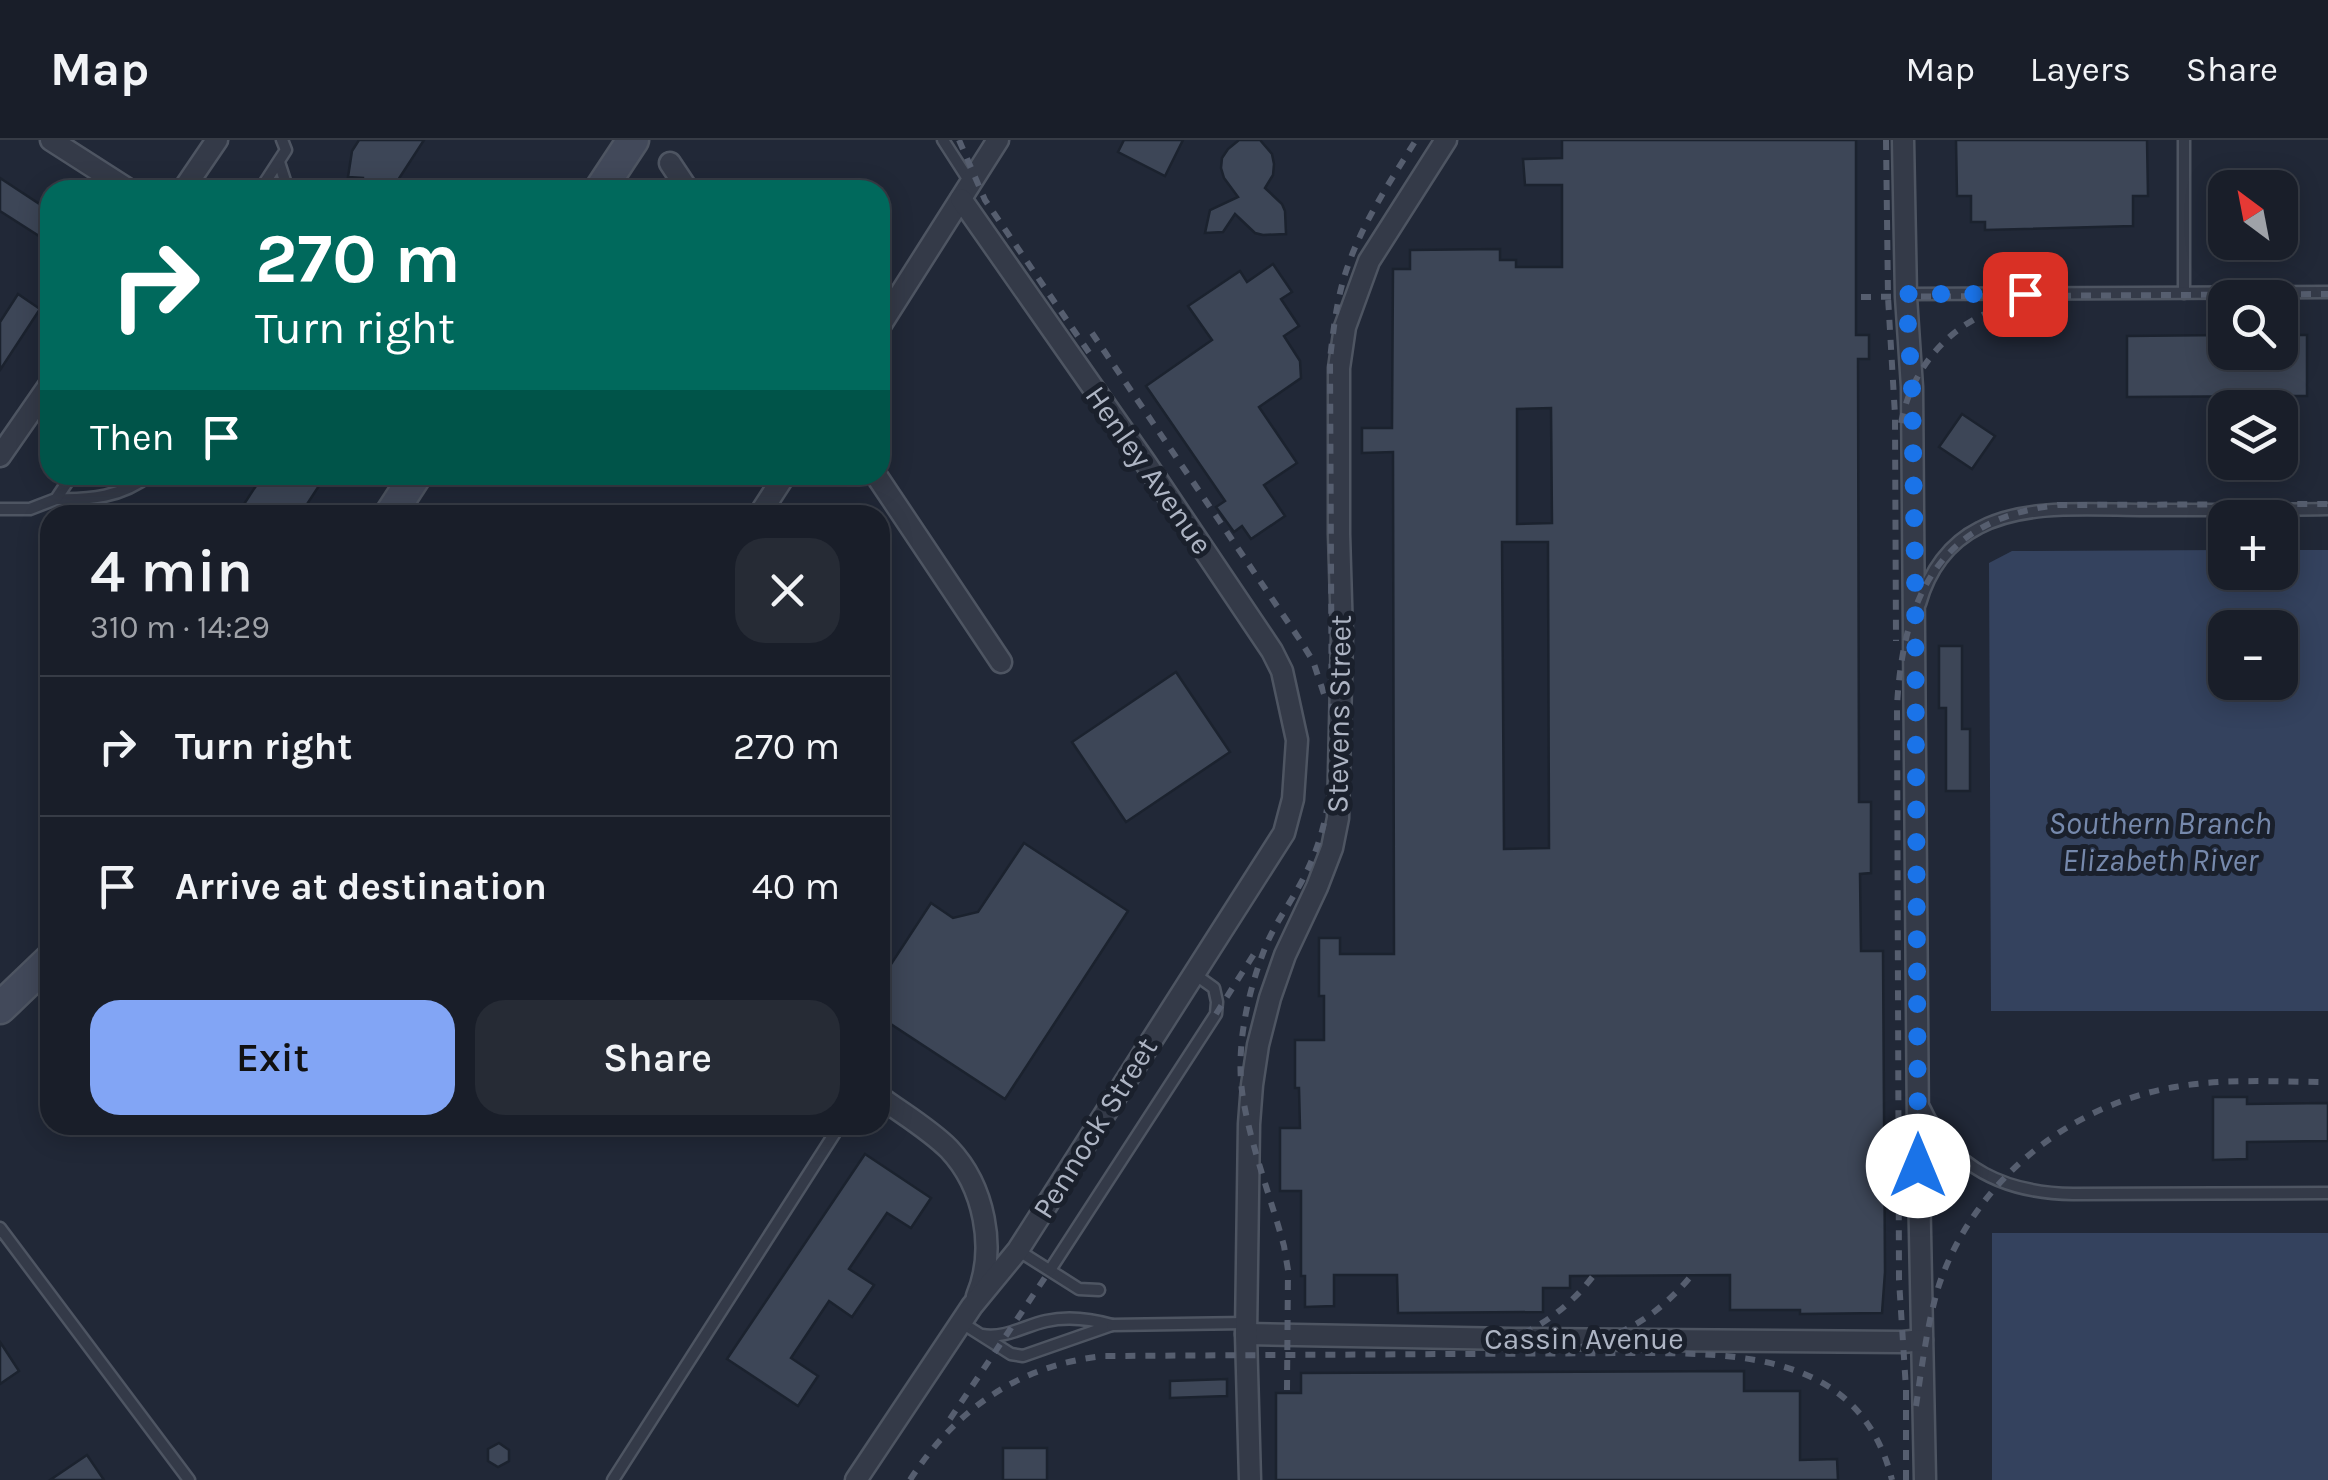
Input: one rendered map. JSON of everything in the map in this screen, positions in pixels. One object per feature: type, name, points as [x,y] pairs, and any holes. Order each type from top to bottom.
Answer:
[{"type":"main road","points":[[606,180],[632,140]]},
{"type":"main road","points":[[0,1008],[40,970]]},
{"type":"street","points":[[51,140],[113,180]]},
{"type":"street","points":[[190,180],[217,140]]},
{"type":"street","points":[[890,310],[998,140]]},
{"type":"street","name":"Stevens Street","points":[[1250,1480],[1247,1329],[1252,1085],[1270,998],[1332,848],[1338,818],[1342,636],[1339,368],[1345,326],[1369,261],[1446,140]]},
{"type":"street","points":[[1903,140],[1912,387],[1919,1260],[1926,1480]]},
{"type":"street","points":[[670,162],[682,180]]},
{"type":"street","name":"Henley Avenue","points":[[966,191],[1272,651],[1294,718],[1298,758]]},
{"type":"street","points":[[0,456],[40,398]]},
{"type":"street","points":[[883,485],[1000,662]]},
{"type":"street","name":"Pennock Street","points":[[856,1480],[967,1315],[1018,1250],[1284,832],[1298,758]]},
{"type":"street","points":[[890,1104],[942,1143],[958,1160],[982,1211],[986,1245],[983,1276],[980,1292],[967,1315]]},
{"type":"street","name":"Cassin Avenue","points":[[1247,1329],[1512,1340],[1922,1340]]},
{"type":"lane","points":[[267,180],[286,150],[282,140]]},
{"type":"lane","points":[[943,140],[966,191]]},
{"type":"lane","points":[[2184,140],[2184,293]]},
{"type":"lane","points":[[279,162],[285,180]]},
{"type":"lane","points":[[1906,294],[2328,292]]},
{"type":"lane","points":[[56,499],[65,485]]},
{"type":"lane","points":[[40,505],[56,499],[90,500],[135,485]]},
{"type":"lane","points":[[0,510],[40,505]]},
{"type":"lane","points":[[1915,650],[1922,596],[1936,566],[1961,539],[1998,520],[2054,510],[2328,509]]},
{"type":"lane","points":[[1050,1270],[1216,1014],[1214,988],[1194,973]]},
{"type":"lane","points":[[1918,1083],[1924,1108],[1950,1147],[1978,1170],[2024,1190],[2073,1194],[2328,1193]]},
{"type":"lane","points":[[612,1480],[834,1135]]},
{"type":"lane","points":[[0,1228],[189,1480]]},
{"type":"lane","points":[[1018,1250],[1079,1289],[1099,1290]]},
{"type":"lane","points":[[967,1315],[982,1335],[1011,1354],[1023,1356],[1112,1326]]},
{"type":"lane","points":[[982,1335],[998,1336],[1055,1320],[1091,1319],[1112,1326],[1247,1329]]},
{"type":"water","name":"Southern Branch Elizabeth River","points":[[2208,550],[2208,590],[2298,590],[2298,550],[2328,550],[2328,1011],[1991,1011],[1989,563],[2012,551]]},
{"type":"water","points":[[1992,1233],[2328,1233],[2328,1480],[1992,1480]]},
{"type":"building","points":[[359,140],[424,140],[398,180],[348,177],[352,151]]},
{"type":"building","points":[[1124,140],[1183,140],[1165,176],[1118,152]]},
{"type":"building","points":[[1239,140],[1260,140],[1272,154],[1273,175],[1265,188],[1282,204],[1286,234],[1255,233],[1235,214],[1223,232],[1205,233],[1210,210],[1238,197],[1221,168],[1222,158]]},
{"type":"building","points":[[1562,140],[1856,140],[1856,335],[1869,335],[1869,359],[1858,359],[1859,802],[1871,802],[1871,873],[1860,874],[1861,951],[1883,951],[1882,1313],[1730,1310],[1730,1275],[1570,1276],[1570,1288],[1543,1288],[1543,1312],[1398,1313],[1397,1275],[1334,1275],[1334,1306],[1305,1307],[1301,1191],[1280,1191],[1280,1128],[1300,1128],[1295,1040],[1324,1040],[1319,938],[1340,938],[1340,954],[1394,954],[1393,452],[1362,453],[1362,428],[1392,428],[1393,269],[1410,269],[1410,250],[1500,249],[1500,260],[1516,260],[1516,267],[1562,267],[1562,185],[1525,185],[1523,159],[1562,158]],"holes":[[[1551,408],[1552,523],[1517,524],[1517,409]],[[1502,542],[1548,542],[1549,848],[1504,849]]]},
{"type":"building","points":[[1956,140],[2147,140],[2148,196],[2133,196],[2133,226],[1985,230],[1985,222],[1971,222],[1971,196],[1957,196]]},
{"type":"building","points":[[0,178],[40,204],[40,237],[0,211]]},
{"type":"building","points":[[1273,264],[1292,292],[1281,299],[1299,326],[1284,336],[1300,361],[1301,378],[1259,407],[1297,463],[1264,485],[1285,516],[1251,539],[1242,526],[1234,532],[1216,507],[1225,501],[1146,386],[1212,340],[1188,306],[1240,271],[1247,282]]},
{"type":"building","points":[[18,294],[40,309],[0,370],[0,322]]},
{"type":"building","points":[[2208,335],[2208,370],[2298,370],[2298,335],[2307,335],[2307,396],[2298,396],[2298,390],[2208,390],[2208,397],[2127,397],[2127,336]]},
{"type":"building","points":[[1962,414],[1995,436],[1972,469],[1939,447]]},
{"type":"building","points":[[256,485],[320,485],[306,505],[244,505]]},
{"type":"building","points":[[1939,646],[1962,646],[1962,729],[1970,729],[1970,791],[1946,791],[1946,708],[1939,708]]},
{"type":"building","points":[[1176,672],[1230,752],[1126,822],[1072,742]]},
{"type":"building","points":[[1024,843],[1128,911],[1005,1099],[890,1024],[890,966],[931,903],[953,918],[978,912]]},
{"type":"building","points":[[2213,1097],[2247,1097],[2247,1104],[2328,1103],[2328,1141],[2247,1142],[2247,1159],[2213,1160]]},
{"type":"building","points":[[865,1154],[931,1198],[911,1228],[887,1213],[849,1269],[874,1285],[852,1317],[829,1301],[791,1358],[818,1376],[798,1406],[727,1359]]},
{"type":"building","points":[[0,1342],[19,1371],[0,1384]]},
{"type":"building","points":[[1744,1371],[1744,1391],[1800,1391],[1800,1460],[1837,1459],[1838,1480],[1276,1480],[1276,1393],[1301,1393],[1301,1373]]},
{"type":"building","points":[[1227,1379],[1227,1396],[1170,1398],[1170,1381]]},
{"type":"building","points":[[499,1443],[509,1450],[509,1461],[498,1467],[488,1461],[488,1449]]},
{"type":"building","points":[[1003,1448],[1047,1448],[1047,1480],[1003,1480]]},
{"type":"building","points":[[87,1455],[104,1480],[50,1480]]},
{"type":"railway","points":[[959,140],[985,200],[1092,357]]},
{"type":"railway","points":[[1287,1390],[1288,1270],[1247,1116],[1241,1080],[1242,1042],[1259,966],[1272,933],[1313,858],[1329,796],[1330,359],[1338,300],[1365,225],[1416,140]]},
{"type":"railway","points":[[1886,140],[1888,297],[1895,415],[1896,641]]},
{"type":"railway","points":[[1861,297],[2328,294]]},
{"type":"railway","points":[[1901,423],[1916,381],[1940,346],[1974,320],[2015,303]]},
{"type":"railway","points":[[1092,333],[1300,640],[1313,661],[1325,697]]},
{"type":"railway","points":[[1906,1480],[1906,1389],[1899,1280],[1897,706],[1908,630],[1919,598],[1957,546],[1984,527],[2017,513],[2058,505],[2328,504]]},
{"type":"railway","points":[[1216,1014],[1254,954]]},
{"type":"railway","points":[[1916,1406],[1935,1300],[1955,1248],[1976,1213],[2030,1154],[2063,1130],[2136,1096],[2213,1082],[2328,1082]]},
{"type":"railway","points":[[950,1419],[1050,1270]]},
{"type":"railway","points":[[1486,1348],[1546,1320],[1594,1275]]},
{"type":"railway","points":[[1581,1347],[1643,1320],[1692,1275]]},
{"type":"railway","points":[[910,1480],[948,1432],[992,1395],[1017,1380],[1073,1361],[1104,1356],[1633,1353],[1753,1360],[1791,1369],[1824,1384],[1853,1407],[1876,1438],[1892,1480]]},
{"type":"route","points":[[1918,1166],[1915,565],[1906,294],[2025,294]]}]
